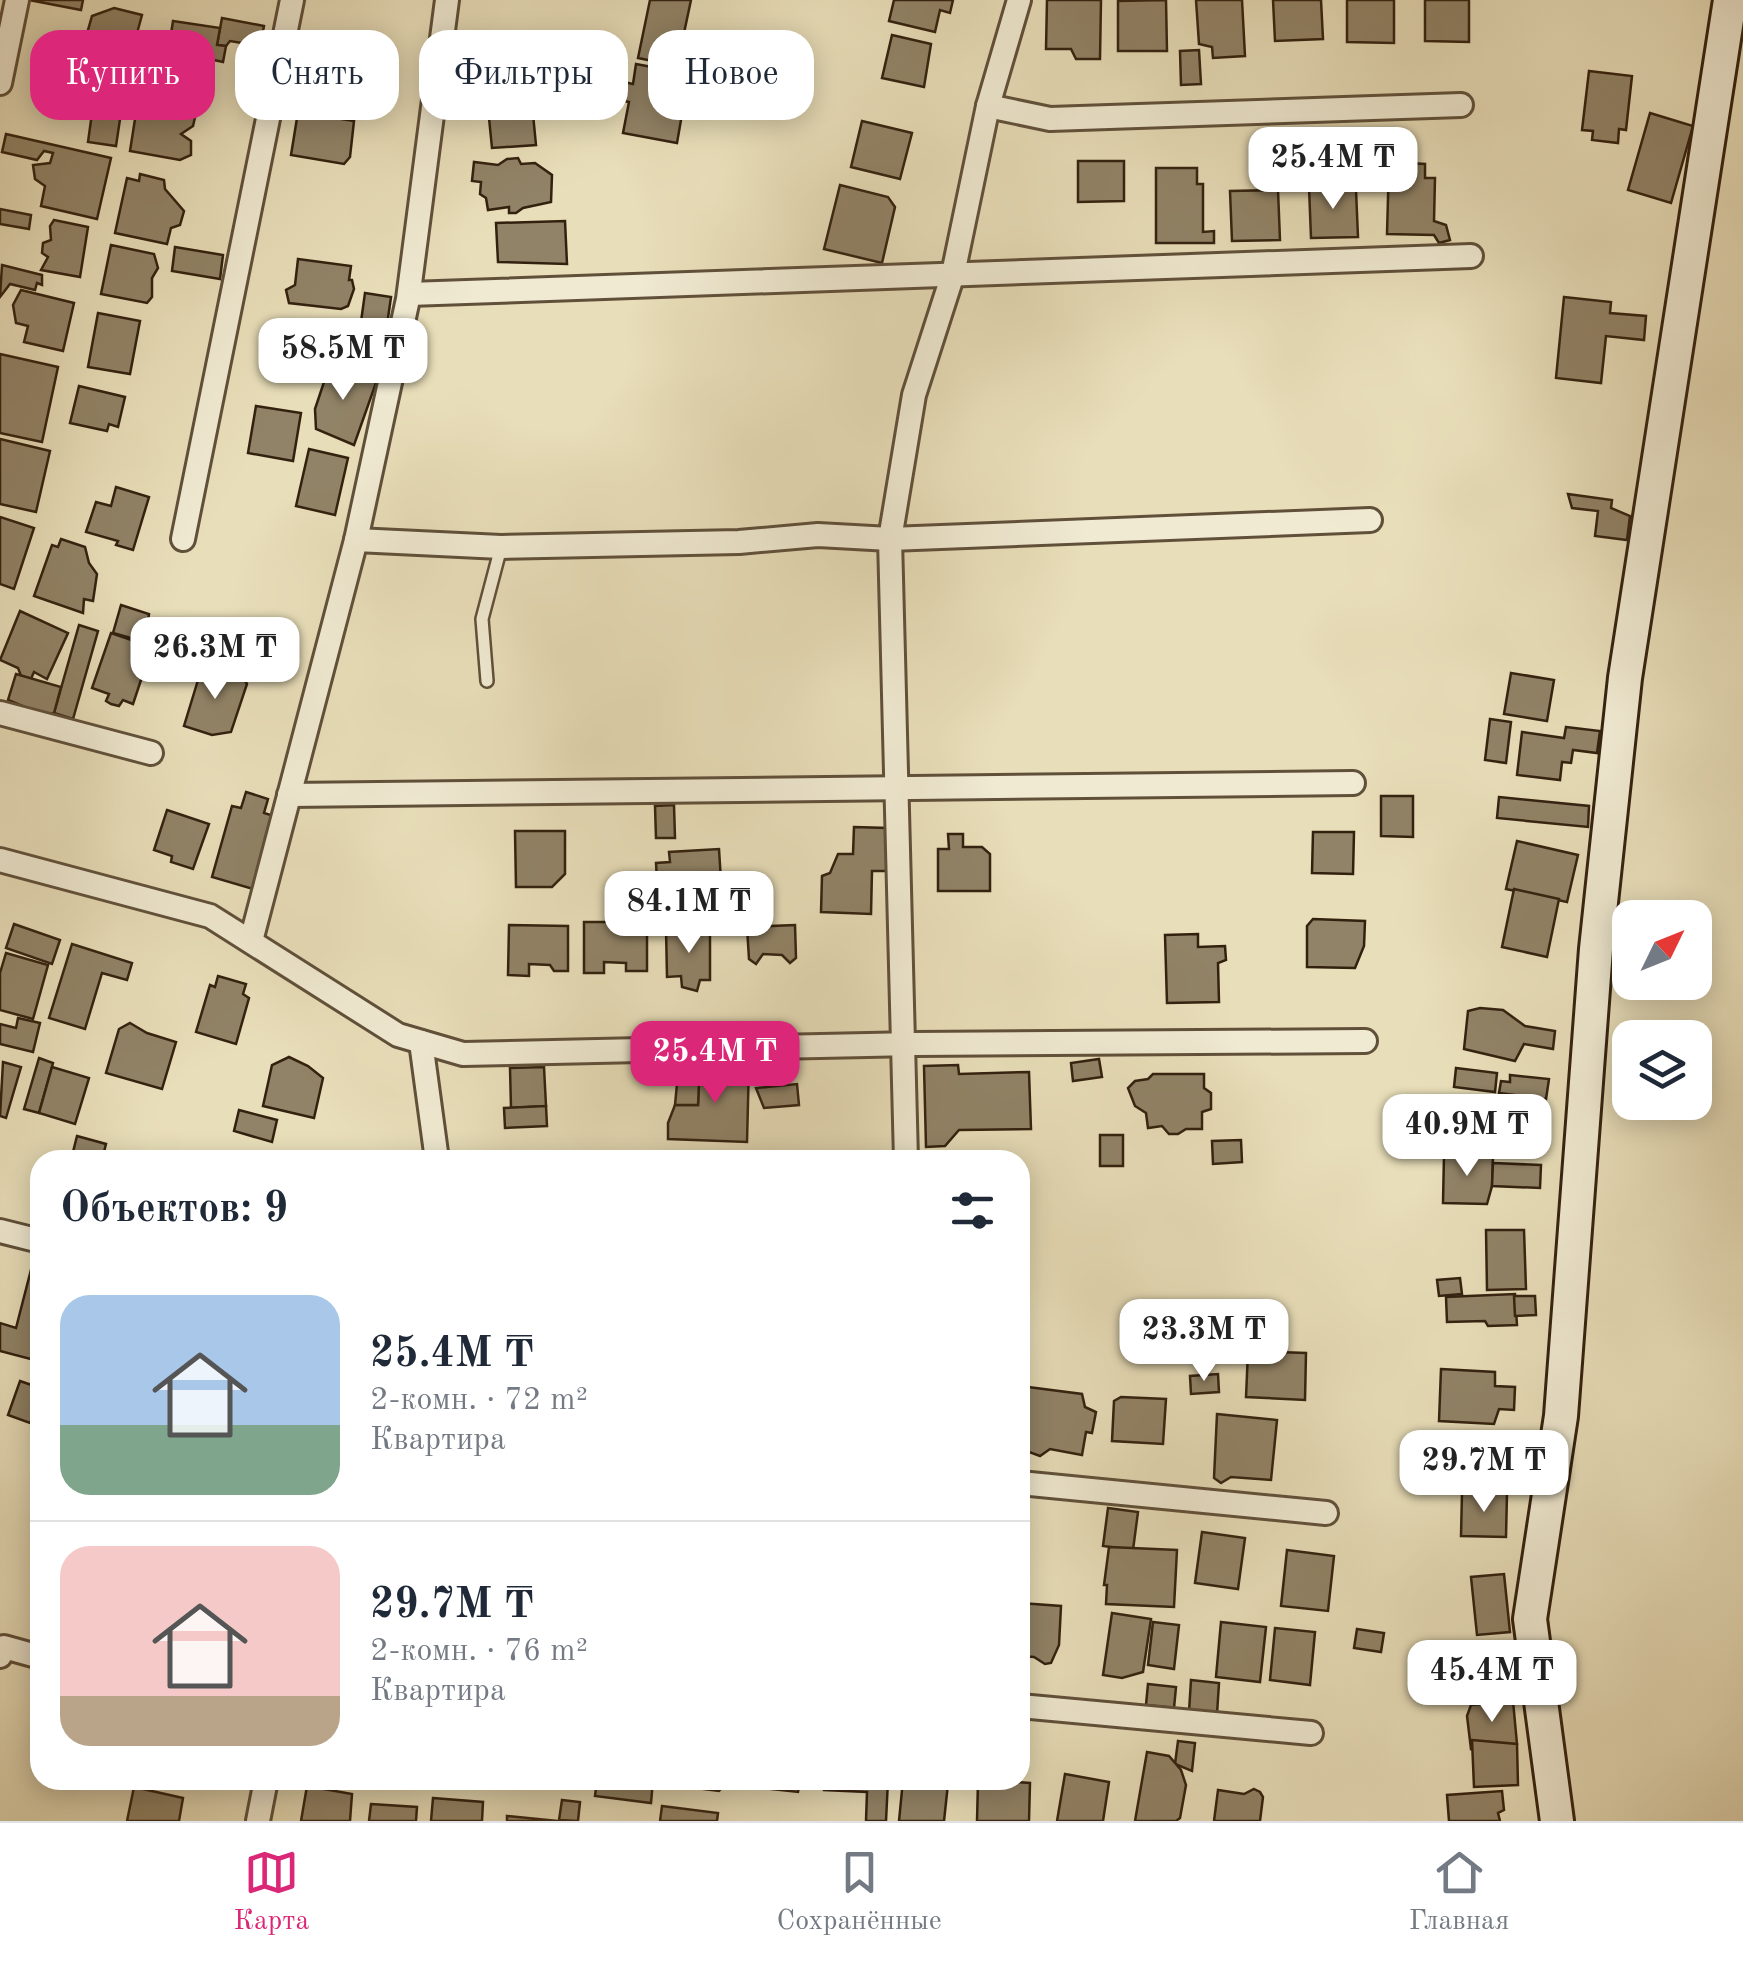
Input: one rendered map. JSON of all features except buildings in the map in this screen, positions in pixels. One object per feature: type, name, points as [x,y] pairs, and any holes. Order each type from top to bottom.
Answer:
[{"type":"street","points":[[0,83],[16,0]]},
{"type":"street","points":[[183,539],[292,0]]},
{"type":"street","points":[[251,941],[356,540],[409,294],[447,0]]},
{"type":"street","points":[[906,1150],[890,539],[914,395],[953,274],[988,106],[1019,0]]},
{"type":"street","points":[[1557,1821],[1530,1619],[1560,1416],[1596,949],[1625,678],[1730,0]]},
{"type":"street","points":[[988,106],[1050,119],[1462,105]]},
{"type":"street","points":[[409,294],[1471,256]]},
{"type":"street","points":[[356,540],[501,548],[739,542],[818,536],[890,539],[1370,520]]},
{"type":"street","points":[[0,713],[150,752]]},
{"type":"street","points":[[289,794],[1353,783]]},
{"type":"street","points":[[0,860],[210,916],[398,1036],[463,1054],[903,1044],[1365,1041]]},
{"type":"street","points":[[421,1042],[436,1150]]},
{"type":"street","points":[[0,1231],[30,1239]]},
{"type":"street","points":[[1030,1484],[1326,1512]]},
{"type":"street","points":[[0,1656],[4,1647],[30,1654]]},
{"type":"street","points":[[1030,1707],[1311,1733]]},
{"type":"street","points":[[258,1821],[264,1790]]},
{"type":"lane","points":[[488,681],[482,619],[501,548]]}]
